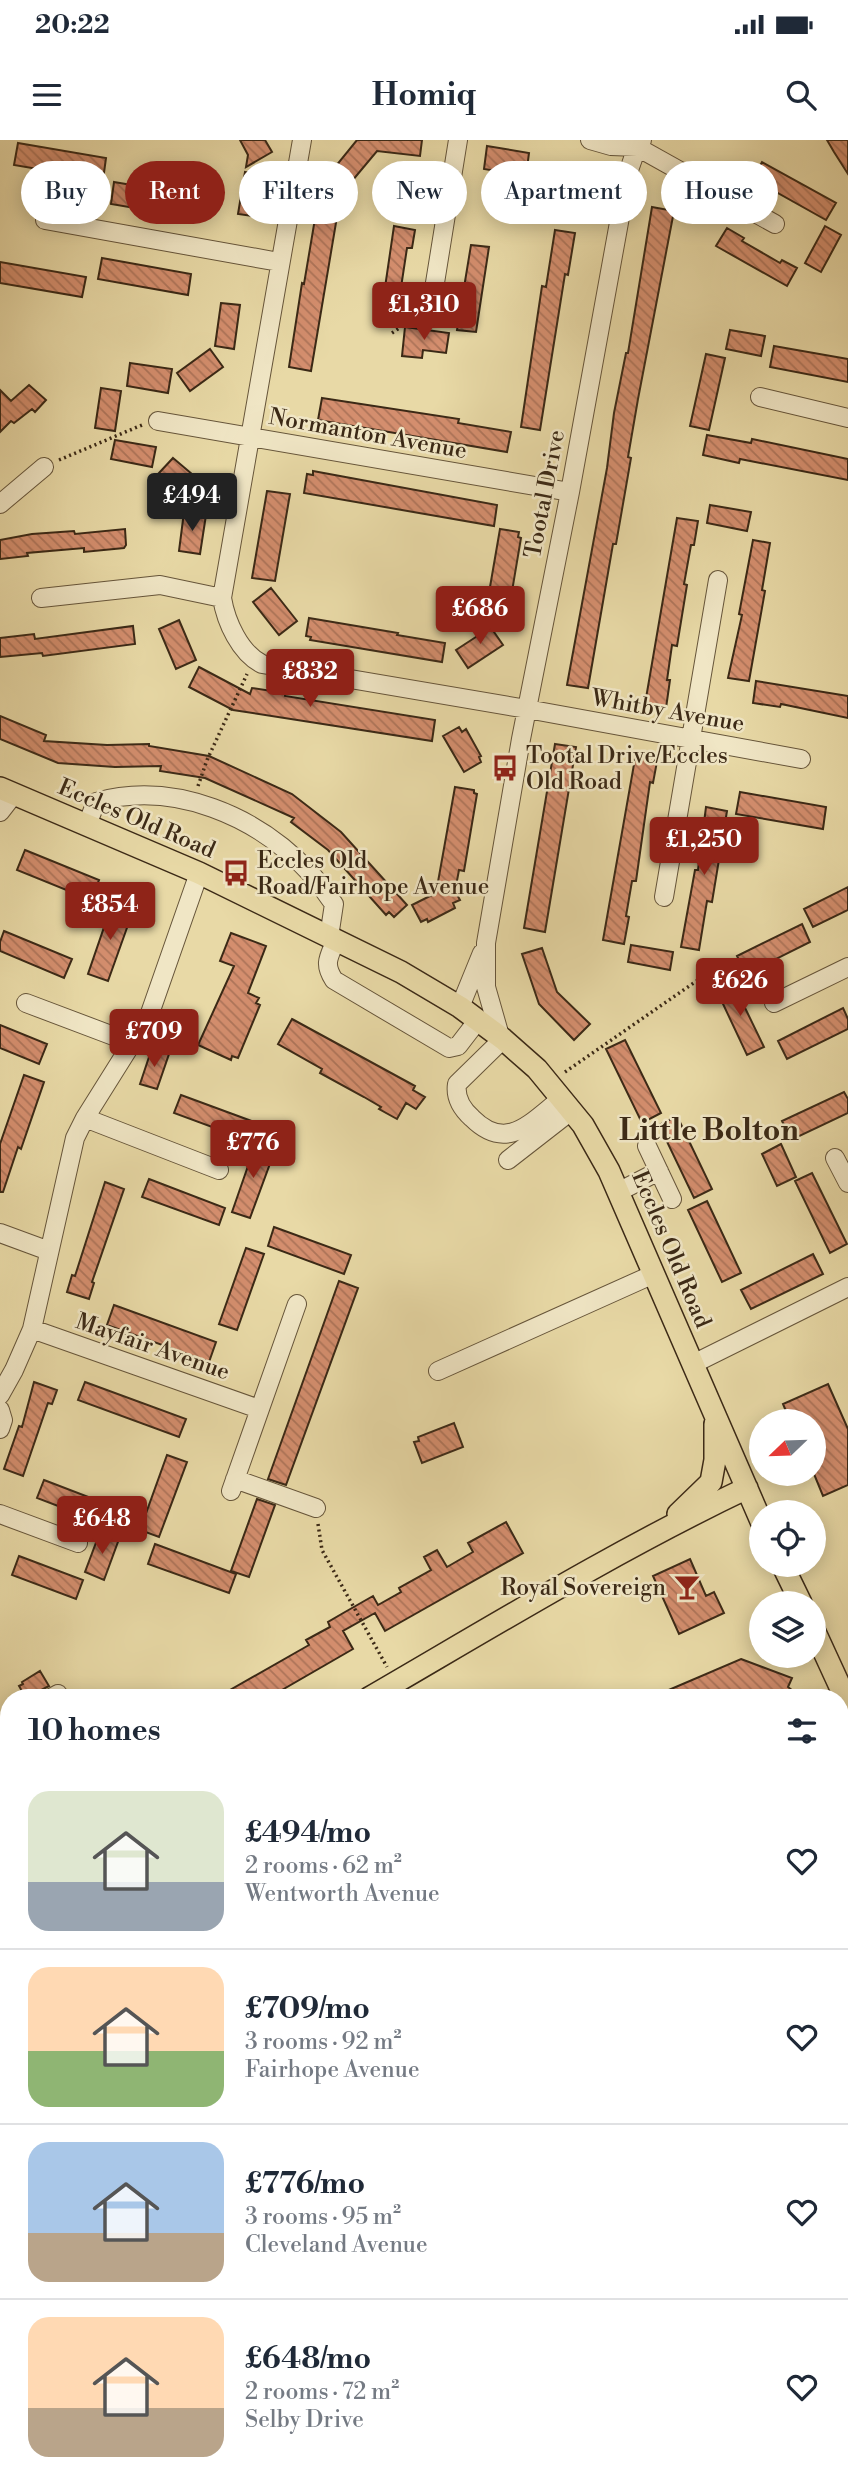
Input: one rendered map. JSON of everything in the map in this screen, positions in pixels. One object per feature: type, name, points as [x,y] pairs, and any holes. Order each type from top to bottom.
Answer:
[{"type":"main road","name":"Eccles Old Road","points":[[7,791],[199,873],[401,972],[460,1007],[537,1069],[583,1125],[609,1171],[752,1500]]},
{"type":"main road","points":[[664,1531],[685,1505],[710,1482],[715,1460],[715,1415]]},
{"type":"main road","points":[[384,1689],[664,1531],[747,1488]]},
{"type":"main road","points":[[826,1655],[843,1689]]},
{"type":"street","points":[[253,660],[226,619],[222,598],[302,140]]},
{"type":"street","points":[[434,289],[458,140]]},
{"type":"street","points":[[590,140],[611,146],[637,142],[669,161]]},
{"type":"street","name":"Tootal Drive","points":[[501,1038],[486,987],[486,943],[527,709],[628,173],[637,142]]},
{"type":"street","points":[[67,224],[279,262]]},
{"type":"street","points":[[760,397],[848,418]]},
{"type":"street","name":"Normanton Avenue","points":[[158,421],[570,492]]},
{"type":"street","points":[[0,504],[44,467]]},
{"type":"street","points":[[664,897],[718,580]]},
{"type":"street","points":[[41,598],[160,585],[222,598]]},
{"type":"street","name":"Whitby Avenue","points":[[253,660],[262,664],[801,759]]},
{"type":"street","points":[[0,812],[7,791]]},
{"type":"street","points":[[87,825],[96,802],[117,796],[175,796],[235,817],[275,841],[312,874],[334,904],[332,939],[327,960],[327,970],[334,980],[449,1048],[458,1046],[478,1020]]},
{"type":"street","points":[[0,1395],[32,1329],[75,1138],[149,1016],[199,873]]},
{"type":"street","name":"Tootal Drive","points":[[460,1007],[486,943]]},
{"type":"street","points":[[774,1003],[848,967]]},
{"type":"street","points":[[26,1003],[132,1043]]},
{"type":"street","points":[[501,1038],[457,1084],[460,1102],[469,1116],[485,1131],[507,1136],[518,1131],[561,1098]]},
{"type":"street","points":[[508,1160],[561,1098]]},
{"type":"street","points":[[85,1118],[219,1170]]},
{"type":"street","points":[[647,1146],[671,1199]]},
{"type":"street","points":[[835,1158],[848,1183]]},
{"type":"street","points":[[618,1192],[659,1171]]},
{"type":"street","points":[[0,1233],[49,1251]]},
{"type":"street","points":[[438,1371],[653,1274]]},
{"type":"street","points":[[693,1364],[848,1287]]},
{"type":"street","points":[[297,1304],[233,1485],[316,1508]]},
{"type":"street","name":"Mayfair Avenue","points":[[32,1329],[259,1409]]},
{"type":"street","points":[[0,1410],[3,1420],[0,1429]]},
{"type":"street","points":[[0,1514],[78,1543]]},
{"type":"path","points":[[392,333],[411,320],[434,289]]},
{"type":"path","points":[[44,467],[139,426],[158,421]]},
{"type":"path","points":[[193,801],[207,760],[253,660]]},
{"type":"path","points":[[561,1098],[597,1049],[698,981],[714,984],[731,975],[757,987],[774,1003]]},
{"type":"path","points":[[316,1508],[322,1550],[396,1682]]},
{"type":"building","points":[[240,140],[265,140],[272,152],[256,161],[247,161],[248,155]]},
{"type":"building","points":[[357,140],[422,140],[420,156],[377,151],[358,174],[358,161],[340,161]]},
{"type":"building","points":[[827,140],[848,140],[848,174],[834,152]]},
{"type":"building","points":[[18,143],[106,158],[106,161],[21,161],[21,166],[14,165]]},
{"type":"building","points":[[487,146],[529,153],[528,161],[485,161]]},
{"type":"building","points":[[778,171],[836,203],[826,220],[778,193]]},
{"type":"building","points":[[114,182],[125,184],[125,206],[111,204]]},
{"type":"building","points":[[652,207],[661,209],[661,224],[672,224],[588,688],[567,685],[607,468],[614,413],[628,353]]},
{"type":"building","points":[[314,224],[336,224],[311,371],[289,367],[302,283],[304,284]]},
{"type":"building","points":[[394,226],[415,230],[412,248],[407,248],[400,294],[404,294],[401,311],[382,308]]},
{"type":"building","points":[[825,226],[841,235],[821,272],[805,263]]},
{"type":"building","points":[[727,228],[744,238],[742,241],[780,263],[782,260],[797,268],[787,286],[716,246]]},
{"type":"building","points":[[555,230],[575,233],[568,275],[565,274],[540,430],[521,427],[542,286],[546,287]]},
{"type":"building","points":[[471,245],[489,247],[476,332],[457,330]]},
{"type":"building","points":[[102,258],[191,274],[188,295],[98,279]]},
{"type":"building","points":[[0,262],[86,277],[82,297],[0,283]]},
{"type":"building","points":[[221,303],[240,305],[234,349],[215,346]]},
{"type":"building","points":[[405,327],[449,333],[446,353],[423,350],[422,358],[402,356]]},
{"type":"building","points":[[730,330],[765,336],[761,356],[726,349]]},
{"type":"building","points":[[774,346],[848,359],[848,382],[770,367]]},
{"type":"building","points":[[210,349],[223,367],[190,391],[177,373]]},
{"type":"building","points":[[706,354],[725,358],[709,430],[690,426]]},
{"type":"building","points":[[130,363],[172,369],[168,393],[127,386]]},
{"type":"building","points":[[29,385],[46,400],[35,412],[32,409],[14,423],[11,421],[0,432],[0,390],[11,401]]},
{"type":"building","points":[[101,388],[121,391],[115,431],[95,428]]},
{"type":"building","points":[[322,398],[459,419],[458,423],[511,432],[507,452],[318,420]]},
{"type":"building","points":[[707,435],[751,443],[752,439],[848,459],[848,480],[740,459],[739,463],[703,455]]},
{"type":"building","points":[[115,440],[156,447],[152,467],[111,459]]},
{"type":"building","points":[[173,458],[205,485],[191,501],[159,473]]},
{"type":"building","points":[[313,471],[497,505],[494,526],[304,493],[307,474],[313,475]]},
{"type":"building","points":[[267,491],[290,494],[275,581],[252,578]]},
{"type":"building","points":[[710,505],[751,512],[747,531],[707,523]]},
{"type":"building","points":[[184,512],[206,515],[200,554],[179,551]]},
{"type":"building","points":[[677,518],[698,521],[684,584],[687,585],[677,646],[672,645],[666,708],[645,704]]},
{"type":"building","points":[[125,529],[124,548],[27,553],[28,556],[0,559],[0,540],[32,534],[74,531],[75,534]]},
{"type":"building","points":[[500,529],[519,532],[518,537],[521,538],[508,615],[504,615],[503,619],[485,616]]},
{"type":"building","points":[[753,540],[770,543],[762,590],[765,591],[749,681],[728,678],[742,615],[739,614]]},
{"type":"building","points":[[271,588],[297,621],[279,635],[253,602]]},
{"type":"building","points":[[309,618],[445,643],[442,662],[310,640],[311,637],[306,636]]},
{"type":"building","points":[[485,619],[503,645],[468,668],[456,650],[482,633]]},
{"type":"building","points":[[179,620],[196,660],[176,669],[159,629]]},
{"type":"building","points":[[133,626],[135,644],[43,656],[42,653],[0,657],[0,638],[34,634],[35,639]]},
{"type":"building","points":[[199,667],[250,694],[252,688],[285,693],[285,696],[435,720],[432,741],[233,710],[189,687]]},
{"type":"building","points":[[756,681],[848,696],[848,718],[781,704],[780,707],[753,703]]},
{"type":"building","points":[[0,716],[46,735],[44,741],[107,745],[149,744],[209,756],[292,794],[341,832],[407,905],[394,917],[389,912],[386,915],[328,850],[291,822],[294,818],[205,778],[160,771],[161,766],[115,767],[58,763],[0,739]]},
{"type":"building","points":[[459,727],[462,732],[466,729],[481,756],[481,762],[464,772],[443,736]]},
{"type":"building","points":[[555,744],[576,747],[545,932],[524,928]]},
{"type":"building","points":[[636,753],[658,756],[653,783],[650,782],[636,881],[632,881],[624,944],[603,940]]},
{"type":"building","points":[[455,787],[474,790],[477,794],[464,871],[459,870],[455,891],[460,900],[453,903],[455,908],[428,922],[427,919],[421,922],[412,905],[436,893]]},
{"type":"building","points":[[740,792],[826,807],[823,829],[736,814]]},
{"type":"building","points":[[706,807],[727,811],[712,902],[707,901],[699,950],[681,947],[695,870],[698,870]]},
{"type":"building","points":[[25,850],[99,880],[91,900],[17,870]]},
{"type":"building","points":[[848,887],[848,910],[813,927],[804,909]]},
{"type":"building","points":[[112,904],[133,911],[108,981],[88,974]]},
{"type":"building","points":[[802,924],[810,942],[746,974],[737,956]]},
{"type":"building","points":[[4,931],[72,959],[64,978],[0,951]]},
{"type":"building","points":[[231,933],[266,946],[248,993],[259,998],[256,1003],[260,1005],[238,1058],[232,1056],[231,1060],[198,1045],[234,966],[220,961]]},
{"type":"building","points":[[631,945],[673,952],[670,970],[628,962]]},
{"type":"building","points":[[542,948],[557,992],[590,1024],[574,1040],[539,1004],[522,954]]},
{"type":"building","points":[[732,981],[764,1047],[747,1055],[716,989]]},
{"type":"building","points":[[843,1008],[848,1019],[848,1029],[787,1059],[778,1041]]},
{"type":"building","points":[[292,1019],[415,1086],[413,1090],[425,1097],[416,1109],[406,1103],[397,1119],[379,1109],[381,1107],[320,1073],[322,1069],[278,1044]]},
{"type":"building","points":[[0,1025],[47,1044],[39,1064],[0,1048]]},
{"type":"building","points":[[625,1040],[661,1113],[642,1123],[606,1049]]},
{"type":"building","points":[[152,1048],[169,1054],[157,1089],[140,1084]]},
{"type":"building","points":[[24,1075],[44,1082],[21,1149],[18,1147],[3,1192],[0,1192],[0,1144]]},
{"type":"building","points":[[844,1092],[848,1099],[848,1113],[791,1140],[782,1121]]},
{"type":"building","points":[[181,1095],[257,1123],[250,1141],[174,1113]]},
{"type":"building","points":[[677,1116],[712,1189],[694,1198],[659,1125]]},
{"type":"building","points":[[256,1143],[275,1150],[250,1218],[232,1212]]},
{"type":"building","points":[[781,1144],[796,1177],[777,1186],[762,1154]]},
{"type":"building","points":[[812,1173],[847,1244],[830,1253],[795,1181]]},
{"type":"building","points":[[149,1179],[225,1208],[219,1225],[142,1197]]},
{"type":"building","points":[[105,1182],[124,1189],[92,1282],[94,1283],[89,1299],[67,1292],[72,1275],[75,1276]]},
{"type":"building","points":[[707,1201],[741,1273],[722,1282],[688,1210]]},
{"type":"building","points":[[274,1227],[351,1255],[344,1274],[268,1246]]},
{"type":"building","points":[[246,1248],[264,1254],[237,1330],[219,1324]]},
{"type":"building","points":[[813,1254],[823,1274],[751,1309],[741,1290]]},
{"type":"building","points":[[339,1281],[358,1288],[286,1485],[268,1479]]},
{"type":"building","points":[[114,1305],[216,1342],[209,1362],[107,1325]]},
{"type":"building","points":[[34,1382],[57,1390],[52,1404],[48,1403],[23,1476],[4,1469],[19,1426],[22,1427]]},
{"type":"building","points":[[85,1382],[186,1419],[179,1437],[78,1400]]},
{"type":"building","points":[[828,1384],[848,1429],[848,1485],[823,1496],[819,1486],[826,1486],[826,1409],[785,1409],[783,1404]]},
{"type":"building","points":[[454,1423],[463,1447],[422,1463],[414,1442],[419,1441],[418,1437]]},
{"type":"building","points":[[167,1455],[187,1462],[159,1537],[140,1530]]},
{"type":"building","points":[[44,1480],[112,1506],[105,1524],[37,1498]]},
{"type":"building","points":[[257,1499],[275,1505],[249,1577],[231,1571]]},
{"type":"building","points":[[506,1522],[523,1553],[385,1631],[375,1613],[343,1631],[353,1649],[284,1689],[232,1689],[309,1645],[306,1640],[330,1627],[328,1622],[345,1612],[373,1596],[378,1605],[401,1592],[399,1588],[431,1570],[424,1557],[437,1550],[447,1567],[473,1552],[468,1543]]},
{"type":"building","points":[[100,1532],[119,1539],[104,1580],[85,1572]]},
{"type":"building","points":[[155,1544],[236,1574],[229,1593],[148,1564]]},
{"type":"building","points":[[19,1556],[83,1580],[76,1599],[12,1575]]},
{"type":"building","points":[[690,1559],[706,1596],[714,1592],[724,1613],[679,1634],[653,1576]]},
{"type":"building","points":[[741,1659],[749,1662],[749,1668],[765,1668],[792,1678],[788,1687],[791,1689],[671,1689]]},
{"type":"building","points":[[40,1671],[49,1686],[43,1689],[21,1689],[19,1686]]},
{"type":"place","name":"Tootal Drive/Eccles Old Road","points":[[505,768]]},
{"type":"place","name":"Eccles Old Road/Fairhope Avenue","points":[[236,873]]},
{"type":"place","name":"Royal Sovereign","points":[[687,1587]]},
{"type":"district","name":"Little Bolton","points":[[709,1130]]}]
